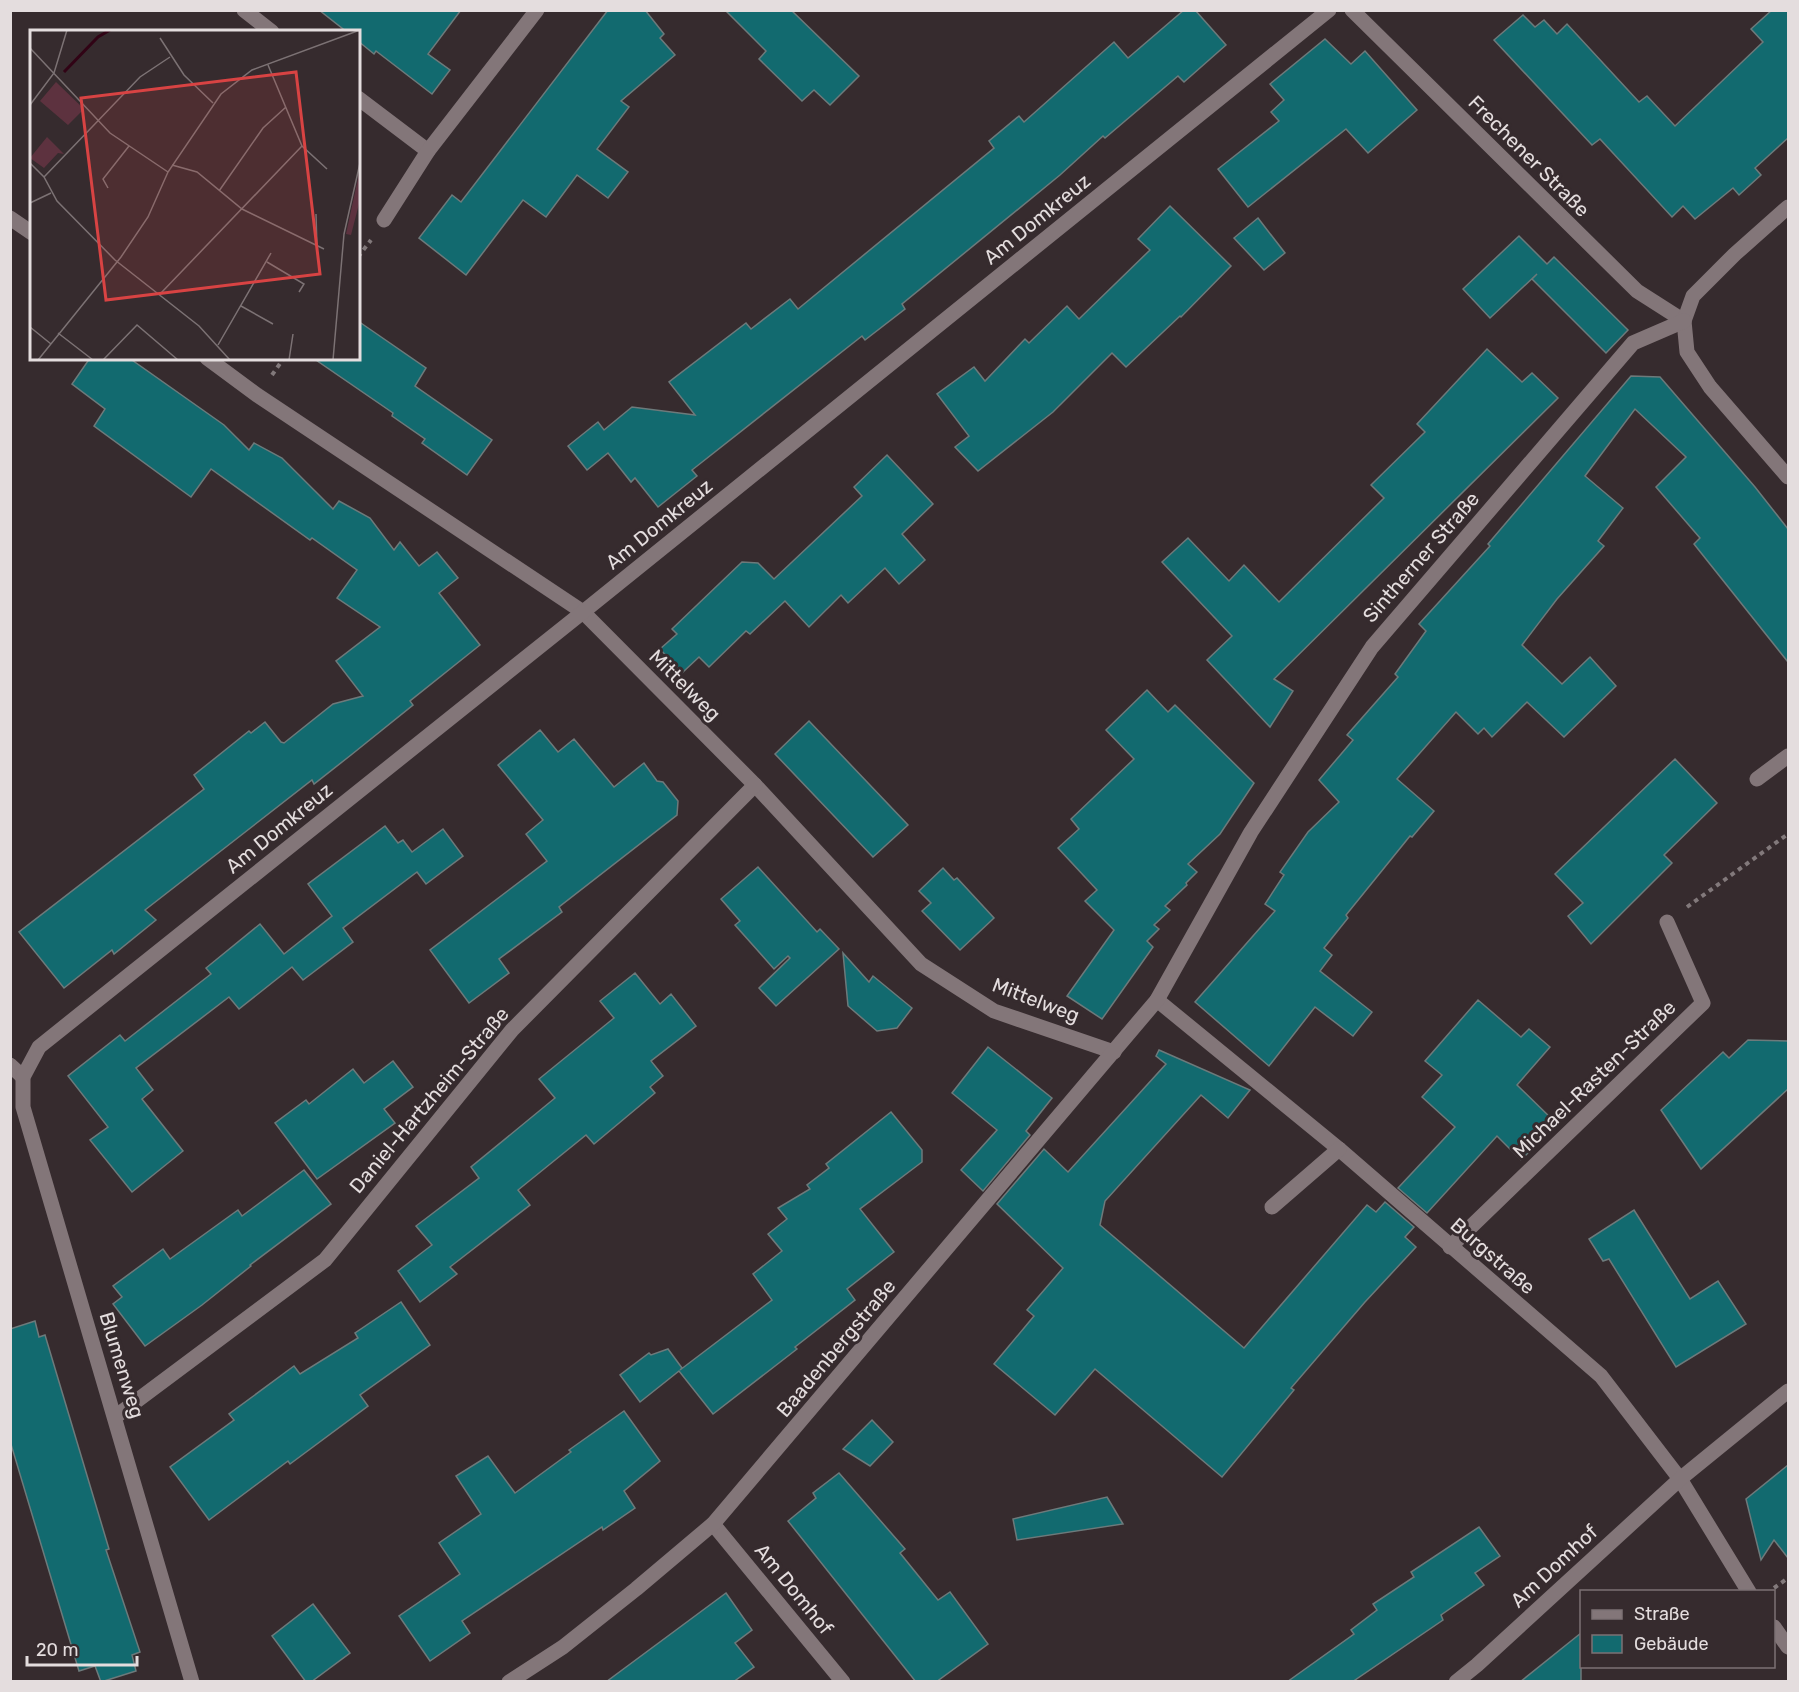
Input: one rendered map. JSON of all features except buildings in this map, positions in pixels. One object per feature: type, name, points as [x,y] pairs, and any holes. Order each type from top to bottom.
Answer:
[{"type":"street","points":[[244,10],[269,30]]},
{"type":"street","points":[[384,220],[428,151],[537,10]]},
{"type":"street","name":"Am Domkreuz","points":[[23,1077],[39,1047],[1329,10]]},
{"type":"street","name":"Frechener Straße","points":[[1352,10],[1637,291],[1684,321]]},
{"type":"street","points":[[360,100],[428,151]]},
{"type":"street","points":[[1788,207],[1692,296],[1684,321],[1688,352],[1710,387],[1788,477]]},
{"type":"street","points":[[10,218],[30,232]]},
{"type":"street","name":"Sintherner Straße","points":[[1157,1000],[1251,832],[1372,647],[1633,343],[1684,321]]},
{"type":"street","name":"Mittelweg","points":[[210,360],[267,401],[583,612],[755,785],[921,964],[994,1011],[1114,1052]]},
{"type":"street","points":[[1757,779],[1788,756]]},
{"type":"street","name":"Daniel-Hartzheim-Straße","points":[[115,1417],[325,1260],[512,1030],[755,785]]},
{"type":"street","name":"Michael-Rasten-Straße","points":[[1450,1247],[1703,1003],[1667,922]]},
{"type":"street","name":"Baadenbergstraße","points":[[508,1682],[563,1647],[713,1524],[1157,1000]]},
{"type":"street","name":"Burgstraße","points":[[1157,1000],[1339,1149],[1601,1377],[1680,1479],[1748,1590]]},
{"type":"street","points":[[10,1065],[23,1077]]},
{"type":"street","name":"Blumenweg","points":[[23,1077],[23,1107],[192,1682]]},
{"type":"street","points":[[1272,1207],[1339,1149]]},
{"type":"street","name":"Am Domhof","points":[[1456,1682],[1680,1479],[1788,1391]]},
{"type":"street","name":"Am Domhof","points":[[713,1524],[843,1682]]},
{"type":"street","points":[[1775,1630],[1788,1647]]},
{"type":"path","points":[[1667,922],[1788,834]]},
{"type":"path","points":[[1773,1590],[1788,1578]]}]
